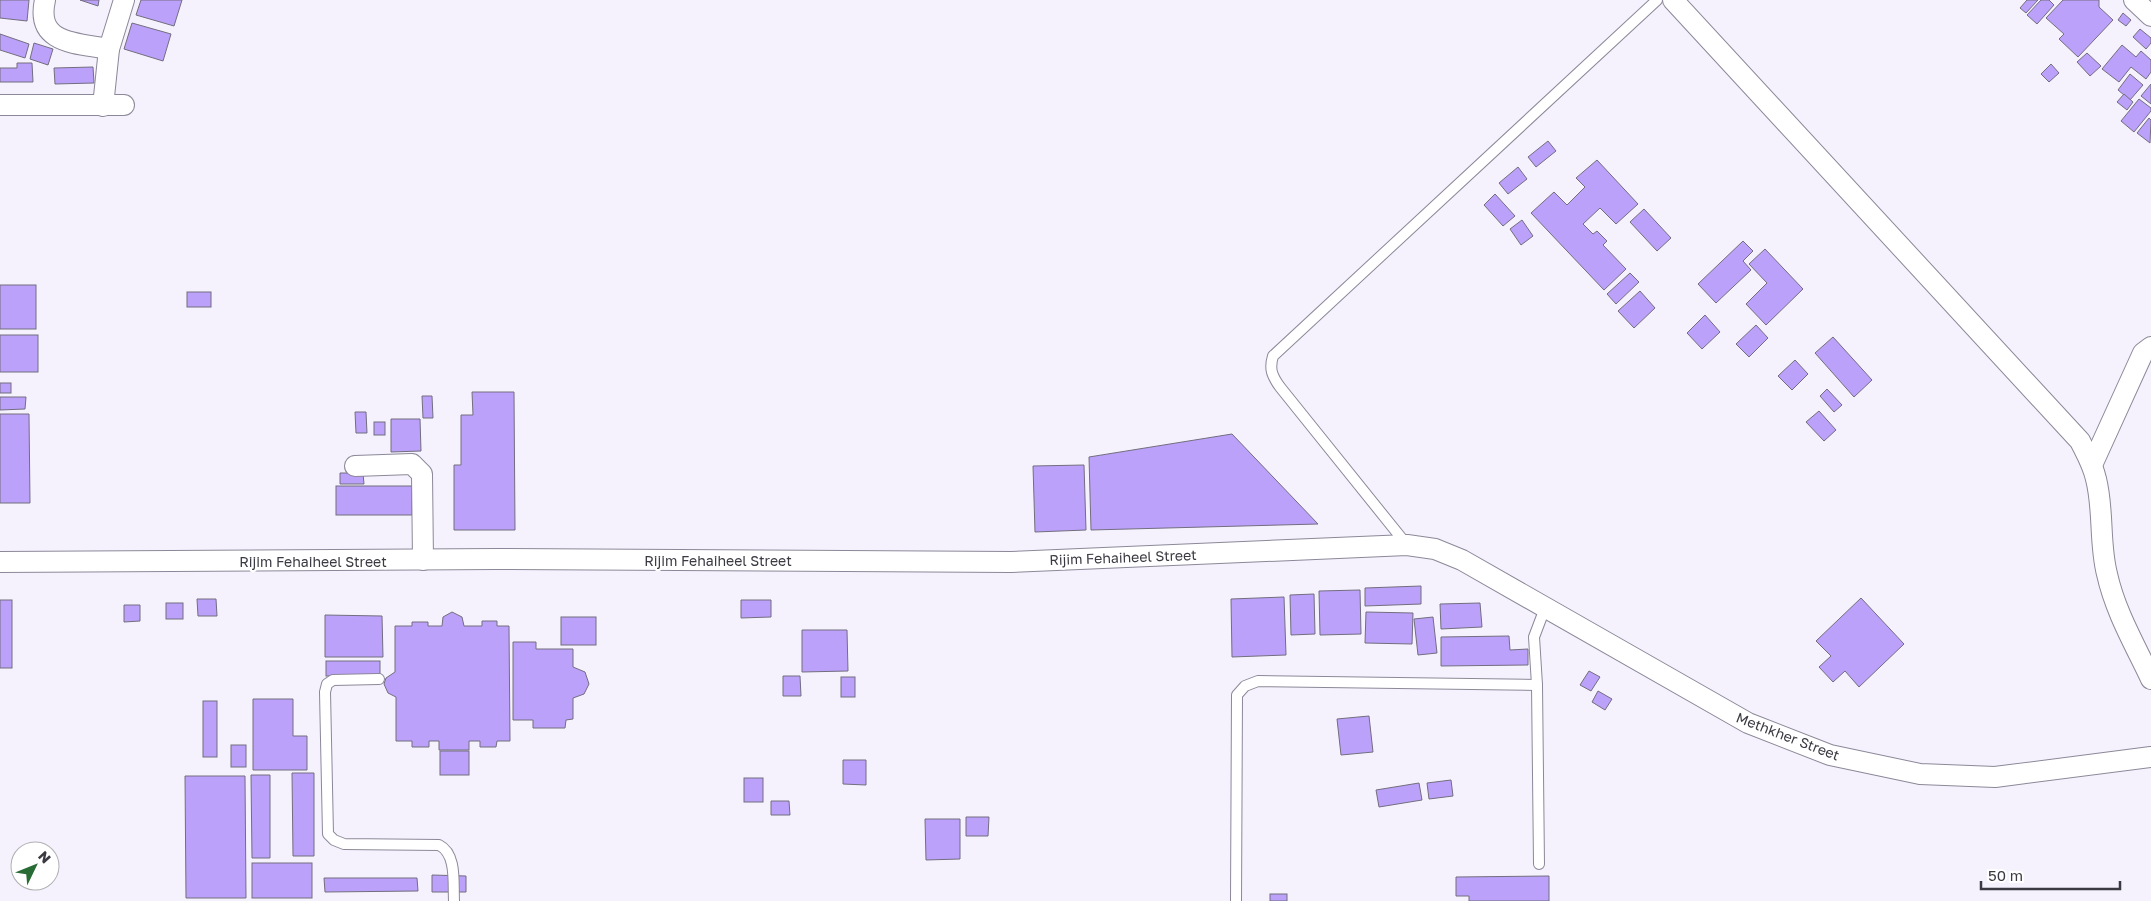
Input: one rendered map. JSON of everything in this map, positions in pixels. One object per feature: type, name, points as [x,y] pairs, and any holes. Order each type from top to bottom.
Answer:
[{"type":"street","points":[[45,0],[44,21],[51,34],[63,40],[109,49]]},
{"type":"street","points":[[103,106],[109,49],[124,0]]},
{"type":"street","points":[[1673,0],[2080,441],[2097,479],[2103,555],[2107,576],[2118,610],[2151,679]]},
{"type":"street","points":[[2134,0],[2151,16]]},
{"type":"street","points":[[0,105],[124,106]]},
{"type":"street","points":[[2092,465],[2143,353],[2151,347]]},
{"type":"street","points":[[355,466],[412,464],[422,474],[423,560]]},
{"type":"street","name":"Rijim Fehaiheel Street","points":[[0,562],[423,560],[1011,562],[1407,545],[1435,549]]},
{"type":"street","name":"Methkher Street","points":[[1435,549],[1462,560],[1748,723],[1830,755],[1920,774],[1995,777],[2151,757]]},
{"type":"lane","points":[[1407,545],[1272,376],[1270,366],[1273,356],[1657,0]]},
{"type":"lane","points":[[1539,864],[1537,685],[1534,637],[1545,608]]},
{"type":"lane","points":[[379,679],[333,680],[327,684],[325,692],[328,834],[334,840],[344,844],[438,844],[444,848],[451,860],[454,901]]},
{"type":"lane","points":[[1236,901],[1237,695],[1245,686],[1258,681],[1537,685]]},
{"type":"building","points":[[0,0],[29,0],[27,21],[0,18]]},
{"type":"building","points":[[80,0],[99,0],[98,6]]},
{"type":"building","points":[[141,0],[182,0],[174,26],[136,15]]},
{"type":"building","points":[[2027,0],[2038,0],[2026,13],[2020,8]]},
{"type":"building","points":[[2041,0],[2049,0],[2054,5],[2037,24],[2027,15]]},
{"type":"building","points":[[2063,0],[2099,0],[2099,7],[2113,20],[2078,57],[2059,39],[2064,34],[2046,18]]},
{"type":"building","points":[[2123,13],[2131,20],[2126,26],[2118,20]]},
{"type":"building","points":[[132,23],[171,34],[163,61],[124,49]]},
{"type":"building","points":[[2140,29],[2151,38],[2151,43],[2146,49],[2133,37]]},
{"type":"building","points":[[0,34],[29,44],[25,58],[0,50]]},
{"type":"building","points":[[34,43],[53,49],[48,65],[30,59]]},
{"type":"building","points":[[2122,45],[2136,57],[2141,51],[2151,60],[2151,72],[2146,79],[2131,67],[2119,82],[2102,69]]},
{"type":"building","points":[[2087,53],[2101,66],[2090,76],[2077,62]]},
{"type":"building","points":[[17,63],[32,63],[33,82],[0,82],[0,68],[17,68]]},
{"type":"building","points":[[2051,64],[2059,73],[2049,82],[2041,74]]},
{"type":"building","points":[[93,67],[94,83],[55,84],[54,68]]},
{"type":"building","points":[[2130,74],[2143,85],[2130,100],[2118,90]]},
{"type":"building","points":[[2151,84],[2151,104],[2141,96]]},
{"type":"building","points":[[2124,94],[2133,102],[2127,110],[2117,102]]},
{"type":"building","points":[[2139,99],[2151,108],[2151,111],[2134,132],[2121,121]]},
{"type":"building","points":[[2149,118],[2151,120],[2150,143],[2137,133]]},
{"type":"building","points":[[1548,141],[1556,151],[1536,167],[1528,157]]},
{"type":"building","points":[[1597,160],[1638,204],[1616,224],[1600,208],[1583,224],[1593,234],[1597,231],[1607,241],[1603,245],[1626,269],[1604,290],[1531,213],[1554,192],[1567,205],[1585,187],[1576,178]]},
{"type":"building","points":[[1518,167],[1527,179],[1508,194],[1499,183]]},
{"type":"building","points":[[1495,194],[1515,216],[1503,226],[1484,205]]},
{"type":"building","points":[[1644,209],[1671,238],[1657,251],[1630,222]]},
{"type":"building","points":[[1522,220],[1533,236],[1521,245],[1510,229]]},
{"type":"building","points":[[1743,241],[1753,251],[1743,261],[1751,270],[1716,303],[1698,284]]},
{"type":"building","points":[[1765,249],[1803,289],[1766,325],[1746,304],[1767,283],[1749,264]]},
{"type":"building","points":[[1630,273],[1639,282],[1616,304],[1607,294]]},
{"type":"building","points":[[0,285],[36,285],[36,329],[0,329]]},
{"type":"building","points":[[1640,291],[1655,308],[1634,328],[1618,311]]},
{"type":"building","points":[[187,292],[211,292],[211,307],[187,307]]},
{"type":"building","points":[[1705,315],[1720,332],[1702,349],[1687,333]]},
{"type":"building","points":[[1756,325],[1768,338],[1749,357],[1736,344]]},
{"type":"building","points":[[0,335],[38,335],[38,372],[0,372]]},
{"type":"building","points":[[1833,337],[1872,380],[1854,397],[1815,353]]},
{"type":"building","points":[[1795,360],[1808,374],[1792,390],[1778,376]]},
{"type":"building","points":[[0,383],[11,383],[11,393],[0,393]]},
{"type":"building","points":[[1827,389],[1842,405],[1834,412],[1820,396]]},
{"type":"building","points":[[472,392],[514,392],[515,530],[454,530],[454,465],[461,465],[461,415],[473,415]]},
{"type":"building","points":[[422,396],[432,396],[433,418],[423,418]]},
{"type":"building","points":[[0,397],[26,397],[25,409],[0,410]]},
{"type":"building","points":[[1819,411],[1836,430],[1824,441],[1806,422]]},
{"type":"building","points":[[355,412],[366,412],[367,433],[356,433]]},
{"type":"building","points":[[0,414],[29,414],[30,503],[0,503]]},
{"type":"building","points":[[391,419],[420,419],[421,451],[391,452]]},
{"type":"building","points":[[374,422],[385,422],[385,435],[374,435]]},
{"type":"building","points":[[1232,434],[1318,524],[1091,530],[1089,457]]},
{"type":"building","points":[[1084,465],[1086,530],[1035,532],[1033,466]]},
{"type":"building","points":[[340,473],[363,473],[364,484],[340,484]]},
{"type":"building","points":[[336,486],[412,486],[412,515],[336,515]]},
{"type":"building","points":[[1421,586],[1421,604],[1365,606],[1365,588]]},
{"type":"building","points":[[1360,590],[1361,634],[1320,635],[1319,591]]},
{"type":"building","points":[[1314,594],[1315,634],[1291,635],[1290,595]]},
{"type":"building","points":[[1284,597],[1286,655],[1232,657],[1231,599]]},
{"type":"building","points":[[1861,598],[1904,644],[1859,687],[1845,671],[1833,682],[1819,667],[1831,656],[1816,641]]},
{"type":"building","points":[[197,599],[216,599],[217,616],[198,616]]},
{"type":"building","points":[[0,600],[12,600],[12,668],[0,668]]},
{"type":"building","points":[[741,600],[771,600],[771,617],[741,618]]},
{"type":"building","points":[[166,603],[183,603],[183,619],[166,619]]},
{"type":"building","points":[[1480,603],[1482,627],[1441,629],[1440,604]]},
{"type":"building","points":[[124,605],[140,605],[140,621],[124,622]]},
{"type":"building","points":[[452,612],[462,617],[464,626],[482,626],[482,621],[497,621],[497,626],[509,626],[510,741],[497,741],[496,747],[480,747],[480,741],[469,741],[469,750],[439,750],[439,741],[429,741],[429,747],[412,747],[412,741],[396,741],[396,697],[388,693],[384,684],[386,678],[395,672],[395,626],[412,626],[412,622],[428,622],[428,626],[442,626],[443,617]]},
{"type":"building","points":[[1366,612],[1413,613],[1412,644],[1365,643]]},
{"type":"building","points":[[325,615],[382,616],[383,657],[325,657]]},
{"type":"building","points":[[561,617],[596,617],[596,645],[561,645]]},
{"type":"building","points":[[1433,617],[1437,653],[1418,655],[1414,619]]},
{"type":"building","points":[[802,630],[847,630],[848,671],[802,672]]},
{"type":"building","points":[[1509,636],[1510,650],[1528,649],[1528,665],[1441,666],[1441,637]]},
{"type":"building","points":[[513,642],[536,642],[536,649],[573,649],[573,667],[585,672],[589,684],[584,694],[573,698],[573,719],[566,720],[565,728],[533,728],[533,720],[513,720]]},
{"type":"building","points":[[326,661],[380,661],[380,676],[326,676]]},
{"type":"building","points":[[1589,671],[1600,677],[1591,691],[1580,685]]},
{"type":"building","points":[[783,676],[800,676],[801,696],[783,696]]},
{"type":"building","points":[[841,677],[855,677],[855,697],[841,697]]},
{"type":"building","points":[[1598,691],[1612,699],[1605,710],[1592,702]]},
{"type":"building","points":[[253,699],[293,699],[293,736],[307,736],[307,770],[253,770]]},
{"type":"building","points":[[203,701],[217,701],[217,757],[203,757]]},
{"type":"building","points":[[1369,716],[1373,752],[1341,755],[1337,719]]},
{"type":"building","points":[[231,745],[246,745],[246,767],[231,767]]},
{"type":"building","points":[[440,751],[469,751],[469,775],[440,775]]},
{"type":"building","points":[[843,760],[866,760],[866,785],[843,784]]},
{"type":"building","points":[[292,773],[314,773],[314,856],[293,856]]},
{"type":"building","points":[[251,775],[270,775],[270,858],[252,858]]},
{"type":"building","points":[[185,776],[245,776],[246,898],[186,898]]},
{"type":"building","points":[[744,778],[763,778],[763,802],[744,802]]},
{"type":"building","points":[[1451,780],[1453,796],[1429,799],[1427,783]]},
{"type":"building","points":[[1419,783],[1422,800],[1379,807],[1376,790]]},
{"type":"building","points":[[771,801],[789,801],[790,815],[771,815]]},
{"type":"building","points":[[966,817],[989,817],[988,836],[966,836]]},
{"type":"building","points":[[925,819],[960,819],[960,859],[926,860]]},
{"type":"building","points":[[252,863],[312,863],[312,898],[252,898]]},
{"type":"building","points":[[432,875],[466,876],[466,892],[432,892]]},
{"type":"building","points":[[1549,876],[1549,901],[1469,901],[1469,896],[1456,896],[1456,877]]},
{"type":"building","points":[[324,878],[417,878],[418,891],[325,892]]},
{"type":"building","points":[[1270,894],[1287,894],[1287,901],[1270,901]]}]
